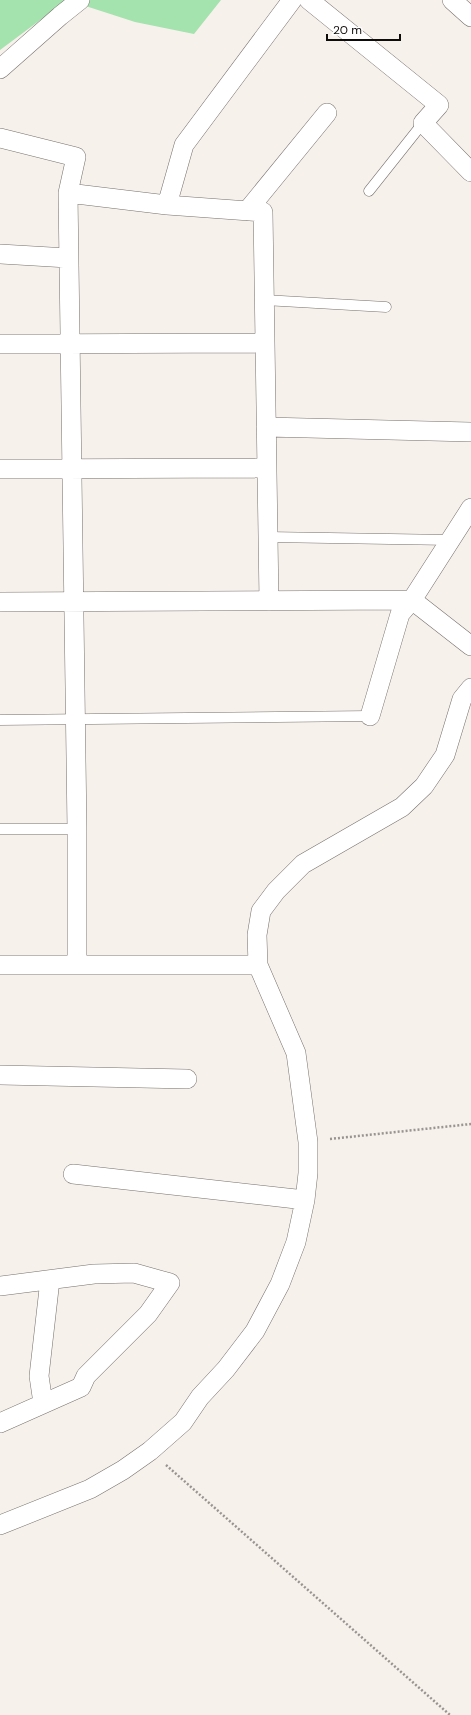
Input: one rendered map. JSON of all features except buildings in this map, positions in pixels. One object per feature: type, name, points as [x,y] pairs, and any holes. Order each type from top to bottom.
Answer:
[{"type":"street","points":[[0,69],[80,0]]},
{"type":"street","points":[[167,205],[184,145],[292,0]]},
{"type":"street","points":[[309,0],[439,105],[423,123],[471,172]]},
{"type":"street","points":[[452,0],[471,17]]},
{"type":"street","points":[[247,211],[327,113]]},
{"type":"street","points":[[0,138],[76,157],[68,193],[68,258],[77,829],[77,965]]},
{"type":"street","points":[[68,193],[167,205],[263,212],[269,600]]},
{"type":"street","points":[[0,254],[68,258]]},
{"type":"street","points":[[0,344],[265,342]]},
{"type":"street","points":[[266,427],[471,432]]},
{"type":"street","points":[[0,469],[267,468]]},
{"type":"street","points":[[370,716],[400,614],[412,600],[471,508]]},
{"type":"street","points":[[0,602],[412,600],[470,641]]},
{"type":"street","points":[[0,1525],[90,1489],[123,1470],[150,1450],[182,1422],[200,1397],[226,1369],[255,1331],[283,1277],[296,1242],[305,1200],[308,1173],[308,1142],[296,1053],[258,965],[257,935],[261,911],[276,890],[303,864],[402,807],[424,786],[445,754],[462,699],[471,688]]},
{"type":"street","points":[[0,966],[258,965]]},
{"type":"street","points":[[0,1075],[187,1079]]},
{"type":"street","points":[[73,1174],[305,1200]]},
{"type":"street","points":[[0,1286],[94,1274],[134,1273],[170,1282],[148,1314],[86,1376],[82,1387],[0,1423]]},
{"type":"street","points":[[44,1403],[39,1376],[50,1280]]},
{"type":"lane","points":[[369,190],[423,123]]},
{"type":"lane","points":[[264,300],[386,307]]},
{"type":"lane","points":[[268,537],[451,540]]},
{"type":"lane","points":[[0,720],[370,716]]},
{"type":"lane","points":[[0,829],[77,829]]},
{"type":"path","points":[[308,1142],[471,1124]]},
{"type":"path","points":[[150,1450],[450,1715]]},
{"type":"green space","points":[[0,0],[67,0],[0,50]]},
{"type":"green space","points":[[67,0],[221,0],[194,34],[135,22]]}]
